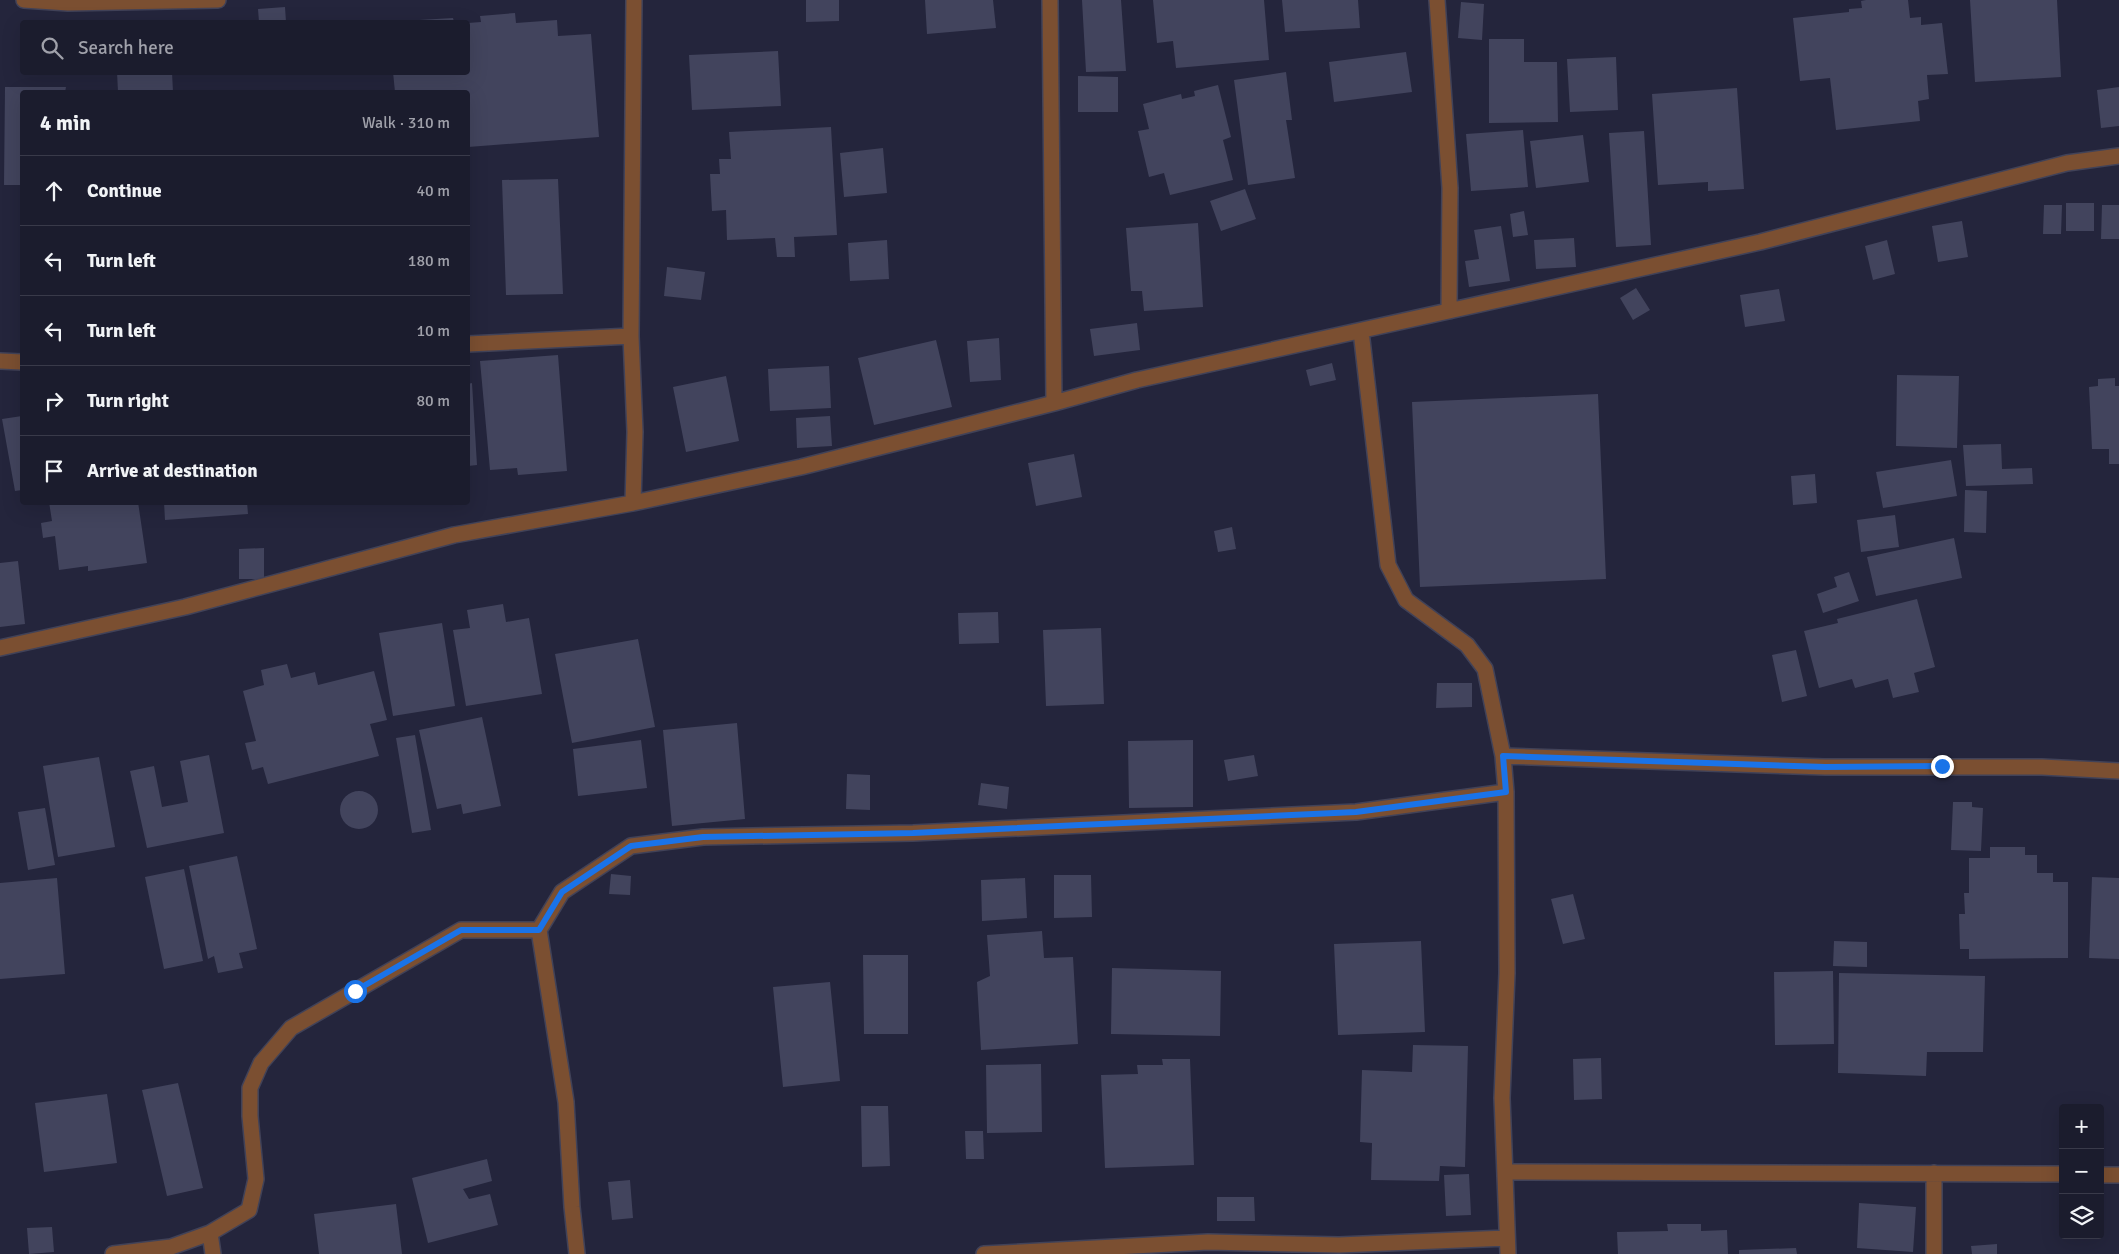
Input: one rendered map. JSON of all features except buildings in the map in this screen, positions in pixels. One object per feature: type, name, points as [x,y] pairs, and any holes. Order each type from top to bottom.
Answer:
[{"type":"street","points":[[24,0],[68,3],[218,0]]},
{"type":"street","points":[[633,503],[635,432],[631,336],[634,0]]},
{"type":"street","points":[[1050,0],[1054,403]]},
{"type":"street","points":[[1437,0],[1450,188],[1450,311]]},
{"type":"street","points":[[0,648],[185,607],[454,535],[633,503],[801,467],[1137,380],[1760,242],[2067,163],[2119,156]]},
{"type":"street","points":[[1361,331],[1388,565],[1406,600],[1467,645],[1485,670],[1503,756],[1506,792],[1507,973],[1502,1098],[1508,1254]]},
{"type":"street","points":[[470,344],[631,336]]},
{"type":"street","points":[[0,361],[20,362]]},
{"type":"street","points":[[1503,756],[1825,767],[2042,767],[2119,771]]},
{"type":"street","points":[[577,1254],[572,1207],[566,1102],[539,930],[562,892],[631,846],[703,837],[913,833],[1356,812],[1506,792]]},
{"type":"street","points":[[113,1254],[171,1247],[210,1233],[249,1210],[256,1179],[250,1116],[250,1088],[261,1063],[291,1028],[461,930],[539,930]]},
{"type":"street","points":[[1505,1172],[2059,1174]]},
{"type":"street","points":[[1934,1174],[1934,1254]]},
{"type":"street","points":[[2104,1175],[2119,1175]]},
{"type":"street","points":[[210,1233],[213,1254]]},
{"type":"street","points":[[984,1254],[1208,1242],[1339,1245],[1507,1238]]},
{"type":"route","points":[[355,991],[461,930],[539,930],[562,892],[631,846],[703,837],[913,833],[1356,812],[1506,792],[1503,756],[1825,767],[1942,766]]}]
